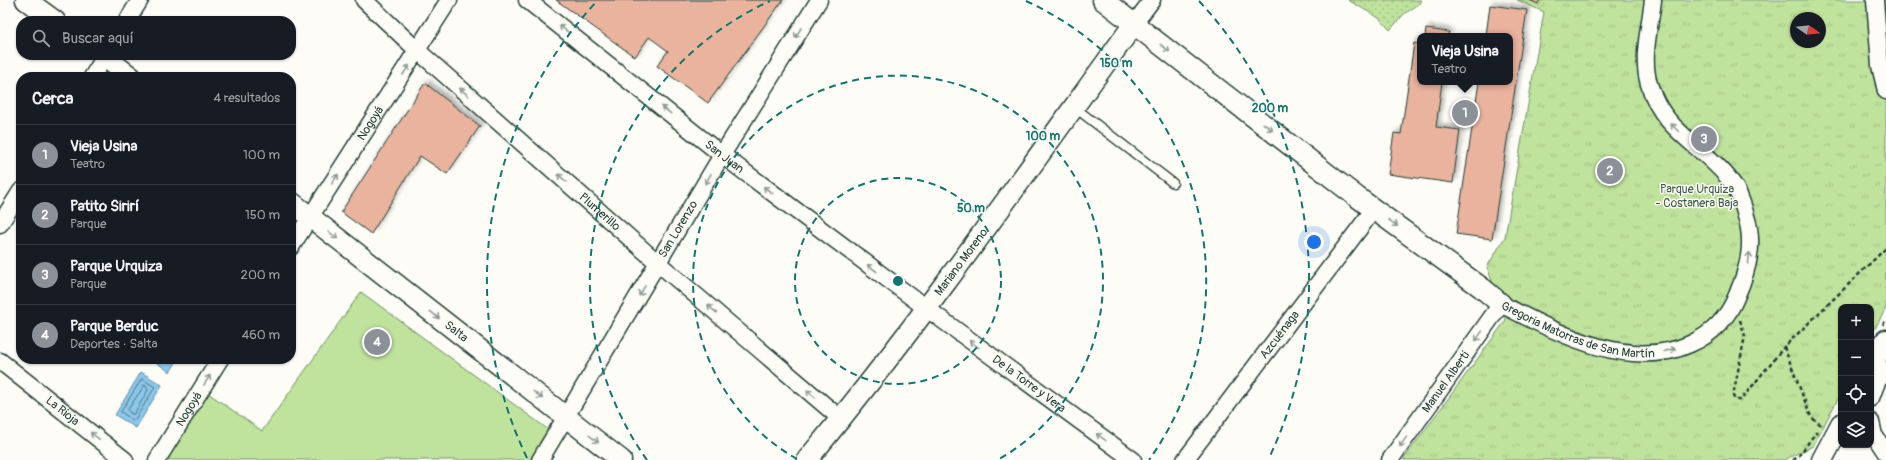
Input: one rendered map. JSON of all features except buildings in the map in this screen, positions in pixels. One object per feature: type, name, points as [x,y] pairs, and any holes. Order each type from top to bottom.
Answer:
[{"type":"street","points":[[26,0],[48,16]]},
{"type":"street","points":[[130,16],[140,0]]},
{"type":"street","name":"Plumerillo","points":[[364,0],[418,52],[658,263],[841,419]]},
{"type":"street","name":"Nogoyá","points":[[296,239],[418,52],[449,0]]},
{"type":"street","name":"San Juan","points":[[527,0],[722,155],[926,308]]},
{"type":"street","name":"San Lorenzo","points":[[540,460],[567,418],[722,155],[819,0]]},
{"type":"street","name":"Gregoria Matorras de San Martín","points":[[1103,0],[1374,209],[1482,288],[1501,304],[1564,334],[1627,353],[1666,352],[1705,337],[1719,325],[1734,303],[1749,264],[1751,238],[1742,202],[1731,181],[1720,168],[1672,126],[1658,105],[1649,84],[1646,57],[1647,30],[1653,0]]},
{"type":"street","name":"Mariano Moreno","points":[[807,460],[841,419],[926,308],[1152,0]]},
{"type":"street","points":[[1875,0],[1880,66],[1886,91]]},
{"type":"street","points":[[95,72],[103,60]]},
{"type":"street","points":[[110,60],[125,72]]},
{"type":"street","points":[[0,224],[16,199]]},
{"type":"street","name":"Salta","points":[[296,206],[621,460]]},
{"type":"street","name":"Azcuénaga","points":[[1186,460],[1374,209]]},
{"type":"street","name":"Manuel Alberti","points":[[1390,460],[1501,304]]},
{"type":"street","name":"De la Torre y Vera","points":[[926,308],[1132,460]]},
{"type":"street","points":[[1874,362],[1886,340]]},
{"type":"street","name":"La Rioja","points":[[0,361],[125,460]]},
{"type":"street","name":"Nogoyá","points":[[157,460],[217,364]]},
{"type":"street","points":[[1874,390],[1877,382],[1886,370]]},
{"type":"street","points":[[1820,457],[1838,429]]},
{"type":"street","points":[[1874,435],[1886,453]]},
{"type":"lane","points":[[1074,106],[1173,184]]},
{"type":"path","points":[[1734,303],[1745,336],[1733,396],[1735,400],[1741,400],[1784,347],[1886,248]]},
{"type":"path","points":[[1784,347],[1811,417],[1822,424],[1798,457],[1793,460]]},
{"type":"green space","points":[[1348,0],[1421,0],[1419,4],[1404,14],[1390,30],[1379,18]]},
{"type":"green space","name":"Parque Urquiza - Costanera Baja","points":[[1517,0],[1886,0],[1886,308],[1874,330],[1874,304],[1838,304],[1838,399],[1813,446],[1784,460],[1403,460],[1506,320],[1487,267],[1505,237],[1544,12]]},
{"type":"green space","points":[[361,292],[553,433],[535,460],[165,460],[208,393],[262,431]]},
{"type":"water","points":[[158,364],[175,364],[170,372]]},
{"type":"water","points":[[141,372],[162,385],[136,428],[115,415]]},
{"type":"place","name":"Vieja Usina","points":[[1465,113]]},
{"type":"place","name":"Parque Urquiza","points":[[1704,139]]},
{"type":"place","name":"Patito Sirirí","points":[[1610,171]]},
{"type":"place","name":"Parque Berduc","points":[[377,342]]}]
